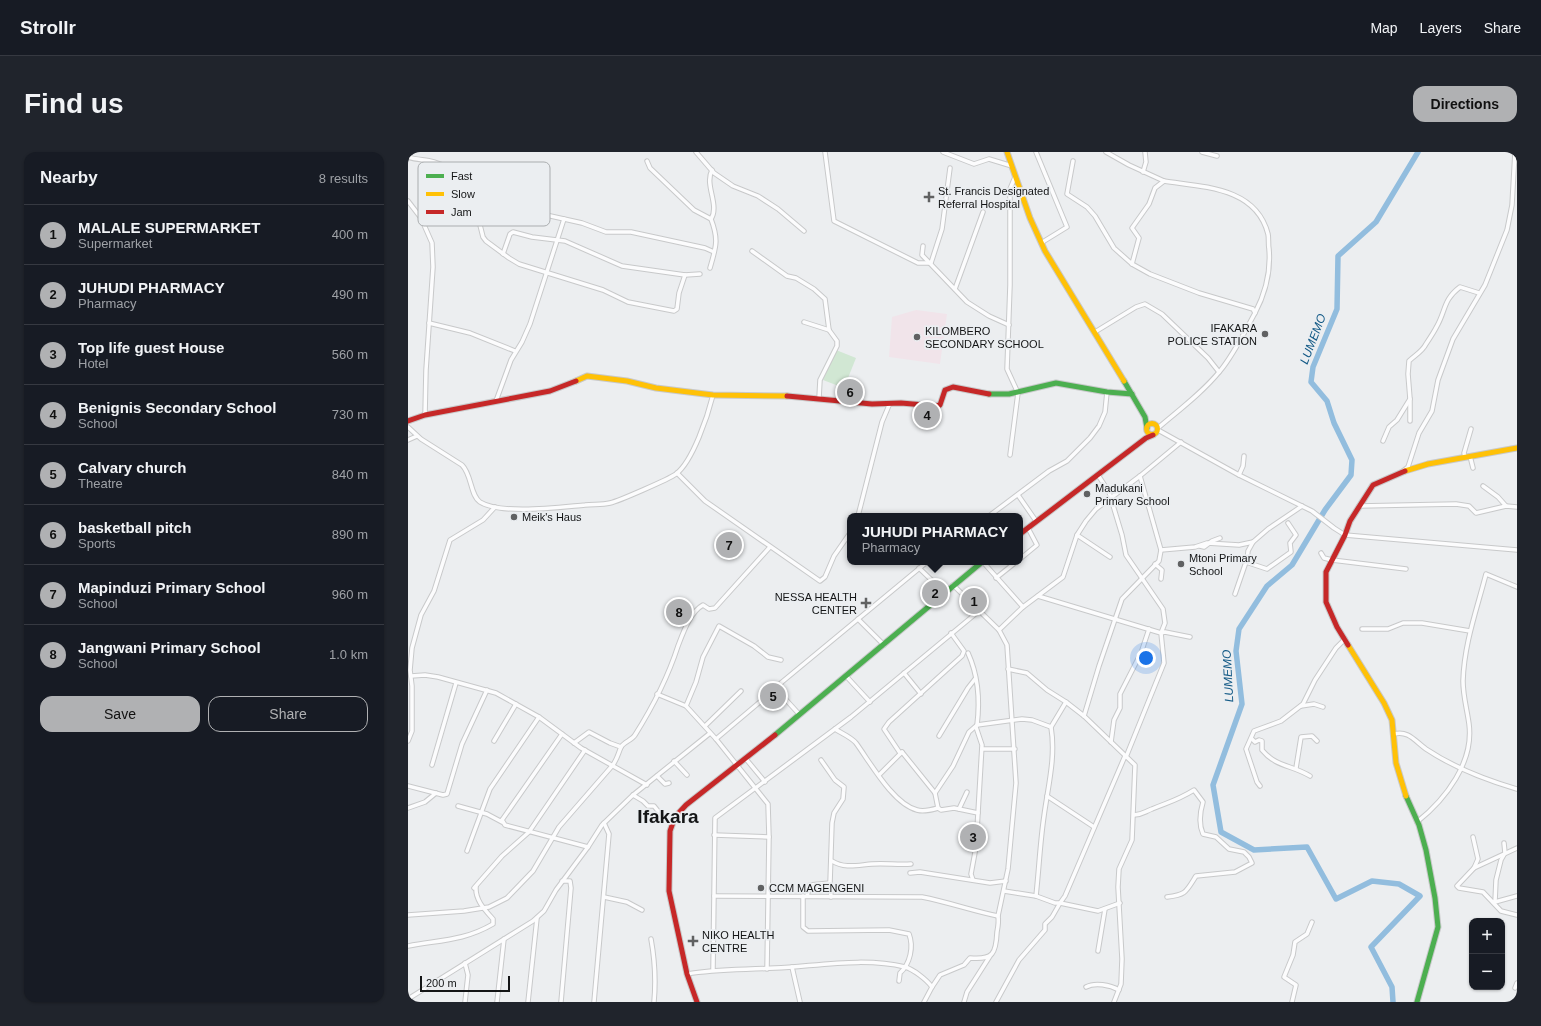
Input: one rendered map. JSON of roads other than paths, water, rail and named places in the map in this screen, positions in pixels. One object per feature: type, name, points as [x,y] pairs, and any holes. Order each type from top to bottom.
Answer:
[{"type":"street","points":[[696,152],[712,170],[733,186],[758,196],[778,209],[804,231]]},
{"type":"street","points":[[825,152],[834,221],[918,263],[931,263]]},
{"type":"street","points":[[943,152],[974,164],[988,159],[1012,166]]},
{"type":"street","points":[[1007,152],[1030,218],[1041,243],[1145,417],[1156,427],[1239,475],[1312,511],[1325,522],[1345,535],[1517,550]]},
{"type":"street","points":[[1036,152],[1067,227],[1041,243]]},
{"type":"street","points":[[1023,532],[1144,440],[1153,435],[1156,427],[1206,387],[1229,359],[1264,295],[1270,264],[1268,235],[1262,219],[1248,203],[1228,192],[1200,185],[1164,181],[1143,172],[1106,152]]},
{"type":"street","points":[[1143,172],[1146,162],[1145,152]]},
{"type":"street","points":[[1202,152],[1217,156]]},
{"type":"street","points":[[1403,471],[1408,466],[1420,433],[1432,410],[1438,380],[1451,345],[1485,283],[1507,230],[1512,204],[1515,152]]},
{"type":"street","points":[[408,157],[432,162]]},
{"type":"street","points":[[647,160],[650,168],[694,210],[711,219]]},
{"type":"street","points":[[1073,161],[1068,194],[1087,207],[1095,216],[1114,248],[1132,264],[1150,274],[1199,293],[1253,310],[1255,313]]},
{"type":"street","points":[[931,263],[942,229],[950,168]]},
{"type":"street","points":[[710,268],[716,234],[711,219],[714,212],[711,191],[712,170]]},
{"type":"street","points":[[1010,455],[1018,393],[1007,369],[1009,325],[1010,188],[1015,177]]},
{"type":"street","points":[[1132,264],[1139,238],[1132,228],[1149,204],[1155,188],[1164,181]]},
{"type":"street","points":[[408,201],[418,214]]},
{"type":"street","points":[[955,290],[983,212]]},
{"type":"street","points":[[550,216],[606,232],[631,232],[705,248],[714,252]]},
{"type":"street","points":[[496,401],[515,351],[522,342],[530,324],[548,273],[564,219]]},
{"type":"street","points":[[425,226],[432,243],[433,267],[425,415]]},
{"type":"street","points":[[480,226],[486,241],[519,264],[603,290],[628,302],[674,311],[677,309],[679,293],[685,275]]},
{"type":"street","points":[[503,254],[510,234],[513,232],[574,244],[622,266],[685,275],[700,274]]},
{"type":"street","points":[[923,246],[922,255],[967,302],[988,316],[1009,325]]},
{"type":"street","points":[[752,250],[787,276],[796,278],[814,289],[825,299],[829,330],[837,342],[837,346],[820,380],[819,398]]},
{"type":"street","points":[[1410,421],[1408,374],[1409,361],[1420,353],[1426,345],[1432,332],[1437,326],[1445,304],[1460,287],[1479,293]]},
{"type":"street","points":[[1095,332],[1136,307],[1145,304],[1162,314],[1208,358],[1219,372]]},
{"type":"street","points":[[804,322],[829,330]]},
{"type":"street","points":[[429,323],[470,333],[515,351]]},
{"type":"street","points":[[408,420],[425,415],[550,391],[587,376],[627,381],[656,388],[713,394],[778,395],[872,404],[938,406],[945,390],[953,387],[990,394],[1018,393],[1056,383],[1107,392],[1132,394]]},
{"type":"street","points":[[993,513],[1049,471],[1067,461],[1090,438],[1099,426],[1105,412],[1107,392]]},
{"type":"street","points":[[408,428],[417,436],[462,465],[467,470],[473,490],[479,501],[495,507],[536,510],[610,503],[677,474],[691,454],[708,416],[713,394]]},
{"type":"street","points":[[1383,441],[1389,426],[1397,420],[1410,399]]},
{"type":"street","points":[[859,513],[882,422],[890,404]]},
{"type":"street","points":[[1144,440],[1147,429],[1145,417]]},
{"type":"street","points":[[1147,429],[1150,425],[1156,427]]},
{"type":"street","points":[[1147,429],[1153,435]]},
{"type":"street","points":[[1471,429],[1464,453],[1468,457],[1473,468]]},
{"type":"street","points":[[408,440],[417,436]]},
{"type":"street","points":[[999,630],[1023,607],[1063,577],[1077,535],[1093,513],[1181,442]]},
{"type":"street","points":[[1417,1002],[1438,927],[1435,898],[1426,850],[1418,822],[1402,788],[1396,762],[1392,720],[1384,703],[1345,639],[1326,602],[1326,572],[1350,522],[1373,485],[1403,471],[1428,464],[1517,448]]},
{"type":"street","points":[[1239,475],[1243,466],[1244,456]]},
{"type":"street","points":[[677,474],[705,501],[820,581],[825,577],[834,556],[847,537]]},
{"type":"street","points":[[996,1002],[1020,960],[1045,930],[1045,924],[1052,917],[1065,896],[1164,664],[1161,633],[1165,623],[1163,609],[1126,555],[1122,535],[1109,492],[1098,475]]},
{"type":"street","points":[[1084,716],[1122,599],[1159,561],[1160,550],[1140,476]]},
{"type":"street","points":[[1483,486],[1498,496],[1506,506]]},
{"type":"street","points":[[1018,495],[1036,522]]},
{"type":"street","points":[[1359,506],[1456,504],[1469,506],[1476,513],[1506,506],[1517,507]]},
{"type":"street","points":[[1235,594],[1243,568],[1247,562],[1248,551],[1253,542],[1268,529],[1302,506]]},
{"type":"street","points":[[408,741],[412,731],[411,676],[409,657],[421,615],[434,591],[450,540],[483,520],[495,507]]},
{"type":"street","points":[[1247,562],[1267,569],[1291,552],[1290,543],[1296,535],[1288,523]]},
{"type":"street","points":[[1023,557],[1037,545],[1028,528]]},
{"type":"street","points":[[1077,535],[1110,557]]},
{"type":"street","points":[[1210,543],[1220,538]]},
{"type":"street","points":[[1160,550],[1210,543],[1239,545],[1253,542]]},
{"type":"street","points":[[408,915],[464,911],[492,906],[507,898],[520,886],[533,871],[559,827],[612,766],[617,759],[621,747],[634,736],[657,694],[674,659],[683,633],[693,615],[703,605],[709,609],[715,608],[770,547]]},
{"type":"street","points":[[1321,553],[1324,558],[1332,560],[1406,570]]},
{"type":"street","points":[[1155,564],[1162,570],[1161,579]]},
{"type":"street","points":[[799,714],[778,691],[778,686],[923,565]]},
{"type":"street","points":[[697,1002],[687,974],[669,891],[670,831],[675,817],[686,805],[746,759],[884,645],[944,592],[978,565]]},
{"type":"street","points":[[985,565],[1023,607]]},
{"type":"street","points":[[996,578],[1012,565]]},
{"type":"street","points":[[919,568],[944,592]]},
{"type":"street","points":[[1418,822],[1437,804],[1462,768],[1468,753],[1470,742],[1463,681],[1470,631],[1486,574],[1517,587]]},
{"type":"street","points":[[953,585],[999,630],[1007,645],[1016,783],[1006,881],[998,916],[997,947],[967,992],[964,1002]]},
{"type":"street","points":[[1038,596],[1161,633],[1165,632],[1190,637]]},
{"type":"street","points":[[713,970],[715,818],[870,702],[979,611]]},
{"type":"street","points":[[858,619],[884,645]]},
{"type":"street","points":[[1362,628],[1388,629],[1403,623],[1422,623],[1470,631]]},
{"type":"street","points":[[686,706],[696,682],[703,657],[719,626],[754,646],[768,657],[781,660]]},
{"type":"street","points":[[1111,742],[1114,720],[1120,708],[1120,694],[1141,653],[1149,629]]},
{"type":"street","points":[[938,808],[935,794],[902,752],[900,753],[884,729],[889,722],[962,656],[964,651],[951,633]]},
{"type":"street","points":[[1260,786],[1257,782],[1246,749],[1252,739],[1254,731],[1280,721],[1301,706],[1336,648],[1345,639]]},
{"type":"street","points":[[968,653],[974,667],[978,702],[976,726],[982,749],[976,847],[971,874],[973,880]]},
{"type":"street","points":[[1008,669],[1027,673],[1047,690],[1066,702],[1084,716],[1135,765],[1132,840],[1120,869],[1122,959],[1121,984],[1114,1002]]},
{"type":"street","points":[[904,674],[921,694]]},
{"type":"street","points":[[411,676],[425,675],[487,690],[539,717],[585,750],[647,785]]},
{"type":"street","points":[[846,676],[870,702]]},
{"type":"street","points":[[939,736],[975,679]]},
{"type":"street","points":[[432,765],[456,682]]},
{"type":"street","points":[[408,786],[445,795],[448,793],[462,744],[487,690]]},
{"type":"street","points":[[705,726],[741,691]]},
{"type":"street","points":[[657,694],[686,706],[705,726],[709,734],[716,739],[736,766],[756,787],[768,806],[769,897],[767,969]]},
{"type":"street","points":[[716,739],[761,701]]},
{"type":"street","points":[[1036,896],[1054,742],[1051,727],[1066,702]]},
{"type":"street","points":[[494,741],[516,704]]},
{"type":"street","points":[[1301,706],[1314,704],[1323,707]]},
{"type":"street","points":[[466,851],[482,813],[484,801],[498,774],[539,717]]},
{"type":"street","points":[[935,794],[953,766],[969,732],[976,726],[1013,720],[1032,720],[1051,727]]},
{"type":"street","points":[[835,729],[854,741],[879,775],[905,805],[917,810],[927,811],[938,808],[958,809],[978,813]]},
{"type":"street","points":[[574,743],[589,732],[621,747]]},
{"type":"street","points":[[1394,734],[1399,733],[1410,735],[1426,749],[1462,768],[1486,780],[1517,789]]},
{"type":"street","points":[[458,806],[482,813],[502,822],[562,734]]},
{"type":"street","points":[[408,999],[537,918],[544,911],[562,881],[604,823],[633,795],[709,734]]},
{"type":"street","points":[[1296,768],[1300,737],[1312,736],[1317,741]]},
{"type":"street","points":[[1252,739],[1255,742],[1259,740],[1262,741],[1262,750],[1269,759],[1286,766],[1296,768],[1310,776]]},
{"type":"street","points":[[982,749],[1015,750]]},
{"type":"street","points":[[408,946],[447,941],[478,932],[494,922],[484,908],[475,887],[502,856],[529,832],[585,750]]},
{"type":"street","points":[[879,775],[902,752]]},
{"type":"street","points":[[746,759],[764,782]]},
{"type":"street","points":[[821,760],[835,780],[844,787],[843,799],[834,813],[832,823],[832,861],[830,882],[831,897]]},
{"type":"street","points":[[674,761],[687,775]]},
{"type":"street","points":[[657,776],[665,784],[669,783]]},
{"type":"street","points":[[1134,815],[1145,814],[1151,809],[1177,801],[1194,790],[1203,802],[1200,811],[1201,829],[1203,834],[1216,837],[1229,849],[1244,852],[1249,857],[1252,864],[1234,872],[1196,876],[1185,893],[1178,896],[1167,897]]},
{"type":"street","points":[[958,809],[967,792]]},
{"type":"street","points":[[408,808],[425,802],[436,793]]},
{"type":"street","points":[[633,795],[648,806],[654,806],[662,816]]},
{"type":"street","points":[[1047,796],[1094,827]]},
{"type":"street","points":[[502,820],[505,825],[552,839],[568,840],[588,847]]},
{"type":"street","points":[[594,1002],[609,834],[604,823]]},
{"type":"street","points":[[714,835],[769,837]]},
{"type":"street","points":[[1473,836],[1478,859],[1474,868],[1457,887],[1483,892],[1494,902],[1501,912],[1517,914]]},
{"type":"street","points":[[1494,902],[1496,880],[1501,860],[1505,853],[1504,844]]},
{"type":"street","points":[[1474,868],[1517,848]]},
{"type":"street","points":[[832,861],[837,864],[849,866],[872,864],[910,864]]},
{"type":"street","points":[[910,873],[920,872],[990,883],[1006,881]]},
{"type":"street","points":[[561,1002],[571,888],[570,881],[562,881]]},
{"type":"street","points":[[830,882],[810,885],[805,896],[803,927],[808,931],[889,930],[909,934],[912,942],[907,967],[900,973],[899,982]]},
{"type":"street","points":[[1004,891],[1036,896],[1055,903],[1098,911],[1120,903]]},
{"type":"street","points":[[714,896],[922,897],[950,902],[978,912],[998,916]]},
{"type":"street","points":[[1494,902],[1517,896]]},
{"type":"street","points":[[604,897],[627,902],[642,910]]},
{"type":"street","points":[[1098,951],[1105,909]]},
{"type":"street","points":[[528,1002],[537,918]]},
{"type":"street","points":[[1292,1002],[1296,985],[1284,977],[1293,955],[1294,942],[1306,934],[1312,922]]},
{"type":"street","points":[[497,1002],[504,939]]},
{"type":"street","points":[[651,939],[655,964],[656,984],[654,1002]]},
{"type":"street","points":[[924,1002],[940,975],[964,965],[970,958],[984,959],[991,955]]},
{"type":"street","points":[[465,963],[468,975],[465,1002]]},
{"type":"street","points":[[687,974],[713,970],[767,969],[870,963],[907,967],[928,982],[932,987]]},
{"type":"street","points":[[792,967],[800,1002]]},
{"type":"street","points":[[1514,988],[1517,983]]},
{"type":"street","points":[[1086,987],[1091,984],[1112,986],[1119,990]]},
{"type":"waterway","name":"LUMEMO","points":[[1393,1002],[1392,987],[1371,947],[1420,896],[1399,884],[1372,881],[1336,899],[1307,847],[1254,850],[1221,832],[1213,785],[1242,704],[1236,651],[1239,629],[1267,586],[1292,565],[1325,510],[1351,475],[1352,460],[1334,423],[1327,401],[1311,382],[1313,367],[1337,309],[1338,256],[1376,222],[1418,152]]},
{"type":"place","name":"St. Francis Designated Referral Hospital","points":[[929,197]]},
{"type":"place","name":"IFAKARA POLICE STATION","points":[[1265,334]]},
{"type":"place","name":"KILOMBERO SECONDARY SCHOOL","points":[[917,337]]},
{"type":"place","name":"basketball pitch","points":[[850,392]]},
{"type":"place","name":"Benignis Secondary School","points":[[927,415]]},
{"type":"place","name":"Madukani Primary School","points":[[1087,494]]},
{"type":"place","name":"Meik's Haus","points":[[514,517]]},
{"type":"place","name":"Mapinduzi Primary School","points":[[729,545]]},
{"type":"place","name":"Mtoni Primary School","points":[[1181,564]]},
{"type":"place","name":"JUHUDI PHARMACY","points":[[935,593]]},
{"type":"place","name":"MALALE SUPERMARKET","points":[[974,601]]},
{"type":"place","name":"NESSA HEALTH CENTER","points":[[866,603]]},
{"type":"place","name":"Jangwani Primary School","points":[[679,612]]},
{"type":"place","name":"Calvary church","points":[[773,696]]},
{"type":"place","name":"Top life guest House","points":[[973,837]]},
{"type":"place","name":"CCM MAGENGENI","points":[[761,888]]},
{"type":"place","name":"NIKO HEALTH CENTRE","points":[[693,941]]},
{"type":"district","name":"Ifakara","points":[[668,816]]}]
